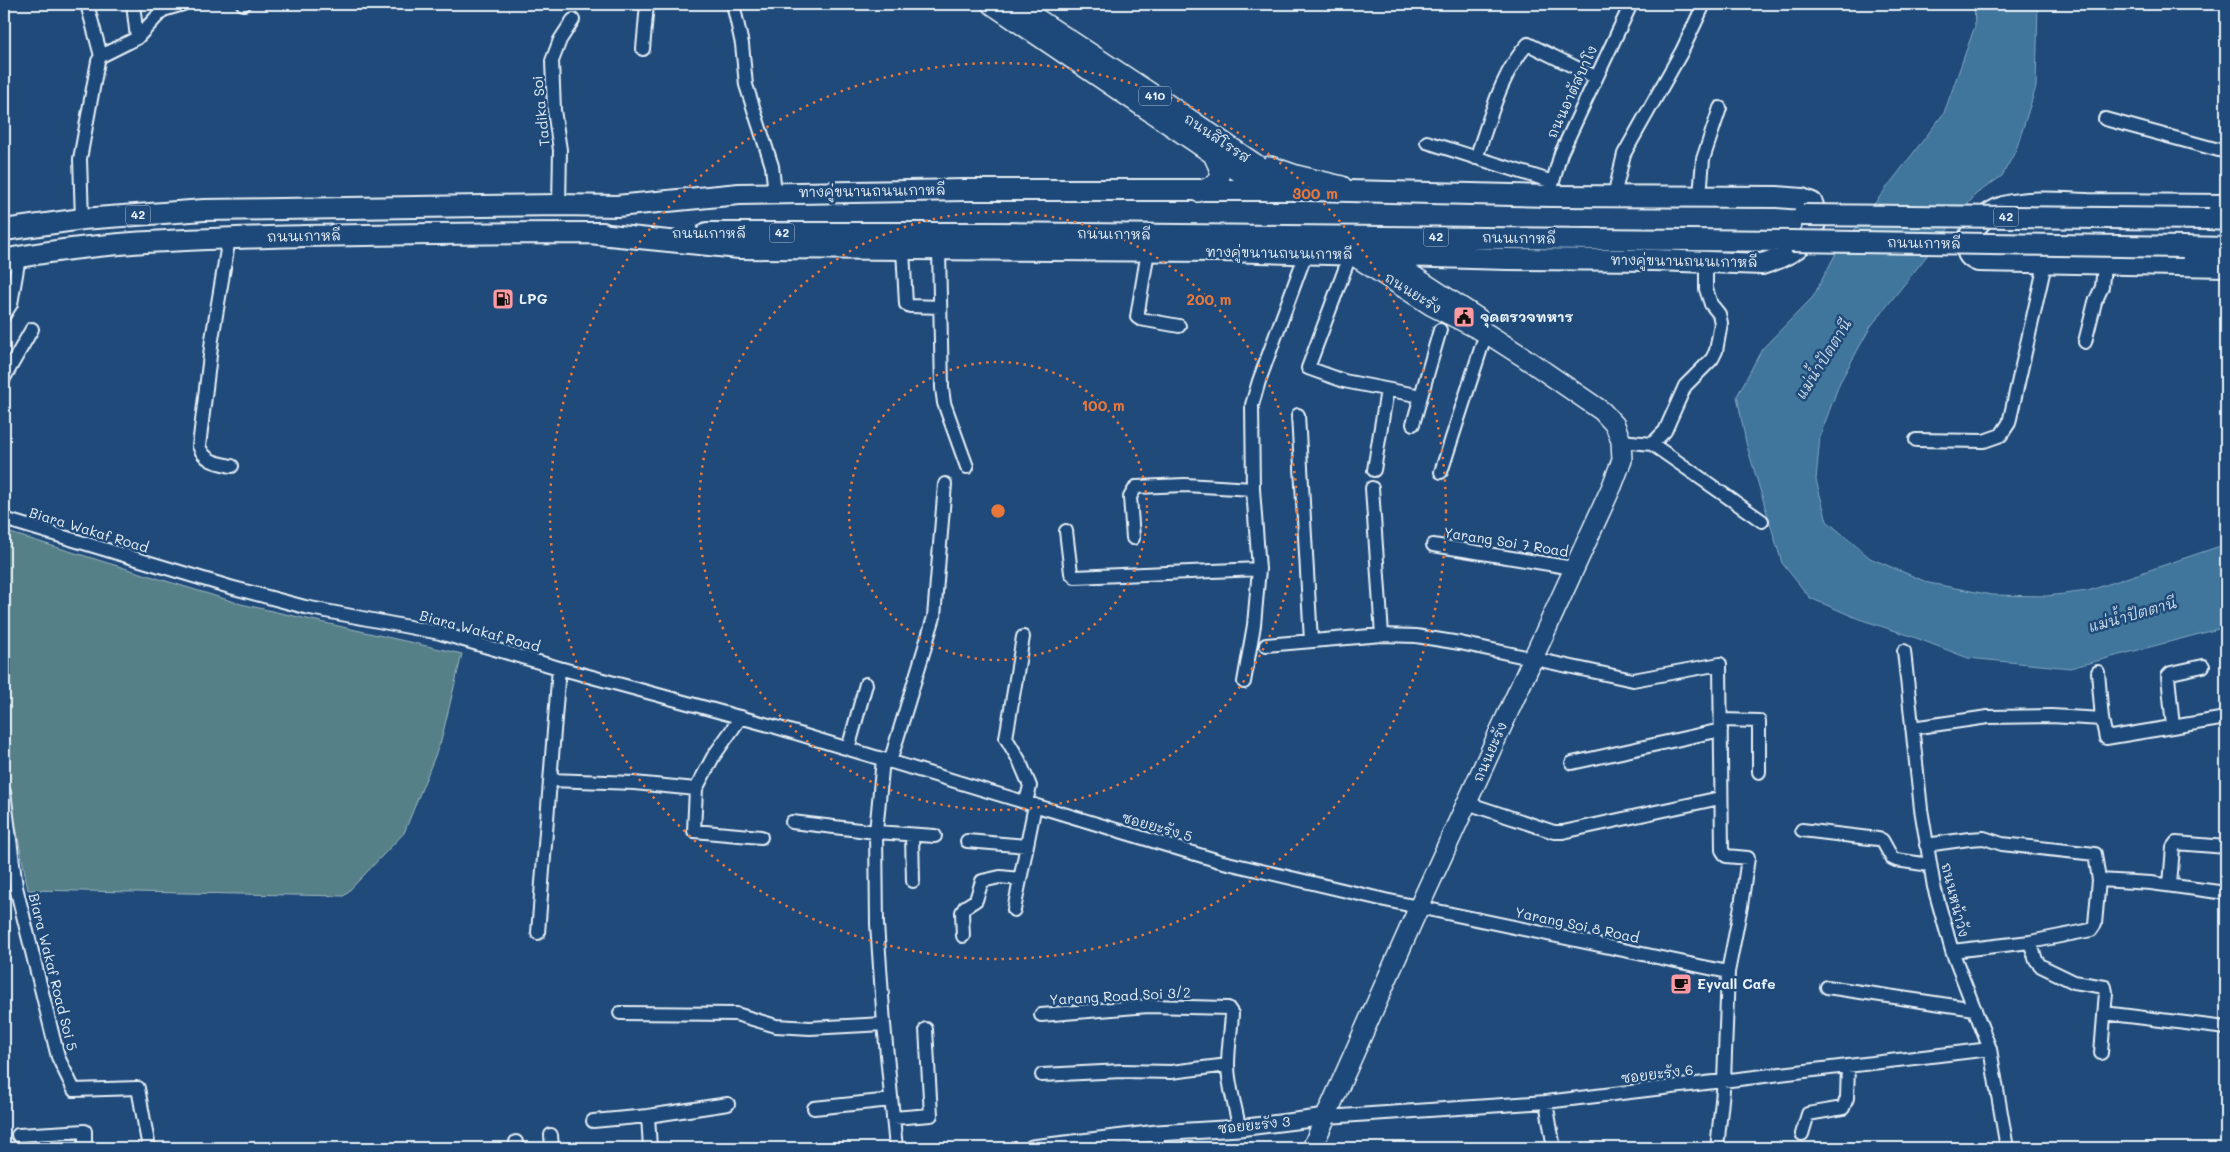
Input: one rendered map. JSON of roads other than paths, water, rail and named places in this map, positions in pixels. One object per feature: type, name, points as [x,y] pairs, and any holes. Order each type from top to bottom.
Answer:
[{"type":"highway","name":"ทางคู่ขนานถนนเกาหลี","points":[[589,233],[739,248],[1306,253],[1349,257],[1380,254],[1762,264],[1778,259],[1800,247],[1814,228],[1816,214],[1812,203],[1802,199],[1614,196],[1551,189],[1198,192],[965,190],[775,193],[739,194],[617,206]]},
{"type":"highway","points":[[2226,205],[2053,203],[2017,205],[2001,208],[1987,218],[1974,229],[1967,244],[1967,253],[1978,262],[2226,266]]},
{"type":"highway","name":"ถนนเกาหลี","points":[[4,230],[82,219],[204,210],[559,205],[617,206]]},
{"type":"highway","points":[[454,207],[482,232]]},
{"type":"highway","points":[[272,210],[272,237]]},
{"type":"highway","name":"ถนนเกาหลี","points":[[1803,215],[2217,220]]},
{"type":"highway","name":"ถนนเกาหลี","points":[[12,258],[75,248],[229,238],[482,232],[1082,234],[1791,241],[2226,248]]},
{"type":"highway","points":[[1446,256],[1514,249],[1580,249],[1791,241]]},
{"type":"main road","name":"ถนนสิโรรส","points":[[990,4],[1266,191]]},
{"type":"main road","name":"ถนนสิโรรส","points":[[1015,4],[1294,190]]},
{"type":"main road","points":[[1198,192],[1217,184],[1220,178],[1220,170],[1212,153]]},
{"type":"main road","points":[[1247,158],[1296,175],[1360,191]]},
{"type":"main road","name":"ถนนยะรัง","points":[[1380,254],[1523,348],[1554,377]]},
{"type":"main road","points":[[1432,288],[1430,273],[1434,264],[1446,256]]},
{"type":"main road","name":"ถนนยะรัง","points":[[1312,1148],[1419,907],[1612,486],[1622,460],[1621,441],[1615,425],[1602,411],[1554,377],[1486,334],[1432,306],[1391,280],[1349,257]]},
{"type":"street","points":[[87,4],[101,56]]},
{"type":"street","points":[[133,4],[136,38]]},
{"type":"street","points":[[82,219],[80,159],[97,65],[101,56],[136,38],[163,10],[183,4]]},
{"type":"street","points":[[643,49],[647,4]]},
{"type":"street","points":[[734,4],[746,85],[772,166],[775,193]]},
{"type":"street","name":"ถนนอาตัสบาโง","points":[[1551,189],[1560,153],[1631,4]]},
{"type":"street","points":[[1614,196],[1624,154],[1682,51],[1704,4]]},
{"type":"street","name":"Tadika Soi","points":[[559,205],[560,150],[554,110],[552,61],[560,40],[573,20]]},
{"type":"street","points":[[1476,158],[1500,90],[1521,52],[1528,44],[1595,77]]},
{"type":"street","points":[[1700,196],[1703,159],[1710,132],[1720,108]]},
{"type":"street","points":[[2105,119],[2226,152]]},
{"type":"street","points":[[1427,142],[1476,158],[1551,189]]},
{"type":"street","points":[[229,238],[212,340],[199,446],[203,455],[213,462],[232,466]]},
{"type":"street","points":[[902,250],[906,304],[910,306],[940,307]]},
{"type":"street","points":[[939,251],[944,403],[967,467]]},
{"type":"street","points":[[1148,251],[1137,317],[1140,320],[1178,326]]},
{"type":"street","points":[[1244,682],[1254,624],[1259,569],[1253,489],[1252,405],[1259,380],[1306,253]]},
{"type":"street","points":[[1349,257],[1308,368],[1344,381],[1421,396]]},
{"type":"street","points":[[4,315],[11,304],[12,258]]},
{"type":"street","points":[[1652,444],[1668,427],[1685,386],[1712,359],[1716,351],[1721,322],[1719,314],[1711,304],[1706,289],[1706,262]]},
{"type":"street","points":[[1916,440],[1984,441],[2001,435],[2009,423],[2045,264]]},
{"type":"street","points":[[2085,342],[2095,302],[2104,280],[2104,265]]},
{"type":"street","points":[[4,378],[32,329]]},
{"type":"street","points":[[1413,424],[1440,330]]},
{"type":"street","points":[[1441,472],[1486,334]]},
{"type":"street","points":[[1374,470],[1387,390]]},
{"type":"street","points":[[1298,415],[1311,641]]},
{"type":"street","points":[[1621,441],[1652,444],[1762,521]]},
{"type":"street","points":[[896,1148],[877,924],[876,832],[887,761],[934,617],[945,484]]},
{"type":"street","points":[[1133,538],[1130,497],[1136,487],[1185,485],[1253,489]]},
{"type":"street","points":[[1372,488],[1382,635]]},
{"type":"street","name":"Biara Wakaf Road","points":[[4,519],[230,587],[304,607],[440,633],[559,668],[741,717],[887,761]]},
{"type":"street","points":[[1066,531],[1071,573],[1075,577],[1259,569]]},
{"type":"street","name":"Yarang Soi 7 Road","points":[[1433,545],[1573,568]]},
{"type":"street","points":[[1266,645],[1382,635],[1416,636],[1633,680],[1720,664],[1722,725],[1720,798],[1723,854],[1726,856],[1748,858],[1742,906],[1728,972],[1724,1081],[1717,1148]]},
{"type":"street","points":[[1014,910],[1026,846],[1030,786],[1019,760],[1007,741],[1006,734],[1023,637]]},
{"type":"street","name":"ถนนหน้าวัง","points":[[1904,651],[1926,845],[1930,865],[1952,950],[1990,1049],[2007,1148]]},
{"type":"street","points":[[2173,727],[2168,676],[2171,673],[2203,666]]},
{"type":"street","points":[[538,933],[559,668]]},
{"type":"street","points":[[2098,672],[2102,720],[2106,738],[2226,718]]},
{"type":"street","points":[[848,749],[866,684]]},
{"type":"street","points":[[1912,728],[1988,717],[2051,716],[2102,720]]},
{"type":"street","points":[[741,717],[713,757],[696,789],[694,831],[761,837]]},
{"type":"street","points":[[1572,763],[1722,725],[1759,721],[1758,772]]},
{"type":"street","name":"ซอยยะรัง 5","points":[[887,761],[1219,861],[1419,907]]},
{"type":"street","points":[[550,780],[634,783],[696,789]]},
{"type":"street","name":"Biara Wakaf Road Soi 5","points":[[4,792],[10,888],[58,1057],[74,1090],[138,1088],[149,1148]]},
{"type":"street","points":[[1467,802],[1554,832],[1563,832],[1720,798]]},
{"type":"street","points":[[792,822],[876,832],[935,836]]},
{"type":"street","points":[[1802,830],[1882,840],[1892,858],[1930,865]]},
{"type":"street","points":[[912,835],[913,881]]},
{"type":"street","points":[[1926,845],[1969,838],[1984,838],[2002,844],[2095,854],[2100,880],[2095,924],[2091,930],[2030,942],[1952,950]]},
{"type":"street","points":[[967,841],[1026,846]]},
{"type":"street","points":[[2170,885],[2173,847],[2176,843],[2226,847]]},
{"type":"street","points":[[963,936],[962,912],[964,907],[976,900],[982,881],[1000,877],[1020,879]]},
{"type":"street","points":[[2100,880],[2170,885],[2226,894]]},
{"type":"street","name":"Yarang Soi 8 Road","points":[[1419,907],[1728,972]]},
{"type":"street","points":[[2030,942],[2040,966],[2074,982],[2104,987],[2106,992],[2101,1053]]},
{"type":"street","points":[[1827,987],[1975,1009]]},
{"type":"street","name":"Yarang Road Soi 3/2","points":[[1041,1015],[1148,1006],[1228,1008],[1232,1014],[1228,1065],[1231,1094],[1236,1104],[1239,1128]]},
{"type":"street","points":[[620,1013],[736,1014],[776,1026],[810,1028],[884,1024]]},
{"type":"street","points":[[2104,1014],[2226,1028]]},
{"type":"street","points":[[894,1118],[930,1114],[926,1029]]},
{"type":"street","name":"ซอยยะรัง 6","points":[[1327,1117],[1546,1102],[1990,1049]]},
{"type":"street","points":[[1042,1075],[1122,1071],[1171,1072],[1228,1065]]},
{"type":"street","points":[[1802,1134],[1808,1114],[1843,1108],[1847,1098],[1848,1066]]},
{"type":"street","points":[[814,1108],[891,1100]]},
{"type":"street","points":[[1546,1102],[1554,1148]]},
{"type":"street","points":[[593,1121],[648,1116],[728,1104]]},
{"type":"street","points":[[648,1116],[650,1148]]},
{"type":"street","name":"ซอยยะรัง 3","points":[[1032,1148],[1158,1141],[1327,1117]]},
{"type":"street","points":[[18,1135],[85,1131],[85,1148]]},
{"type":"street","points":[[551,1135],[552,1148]]},
{"type":"water","name":"แม่น้ำปัตตานี","points":[[1974,4],[2038,4],[2036,87],[2016,150],[2002,176],[1976,194],[1871,326],[1840,382],[1820,436],[1816,480],[1827,521],[1870,558],[1929,583],[1992,595],[2047,596],[2088,591],[2226,544],[2226,627],[2070,668],[1968,658],[1911,636],[1859,619],[1810,598],[1782,563],[1746,443],[1737,396],[1762,349],[1813,297],[1835,255],[1944,113],[1975,26]]},
{"type":"place","name":"LPG","points":[[503,299]]},
{"type":"place","name":"จุดตรวจทหาร","points":[[1464,317]]},
{"type":"place","name":"Eyvall Cafe","points":[[1681,984]]}]
